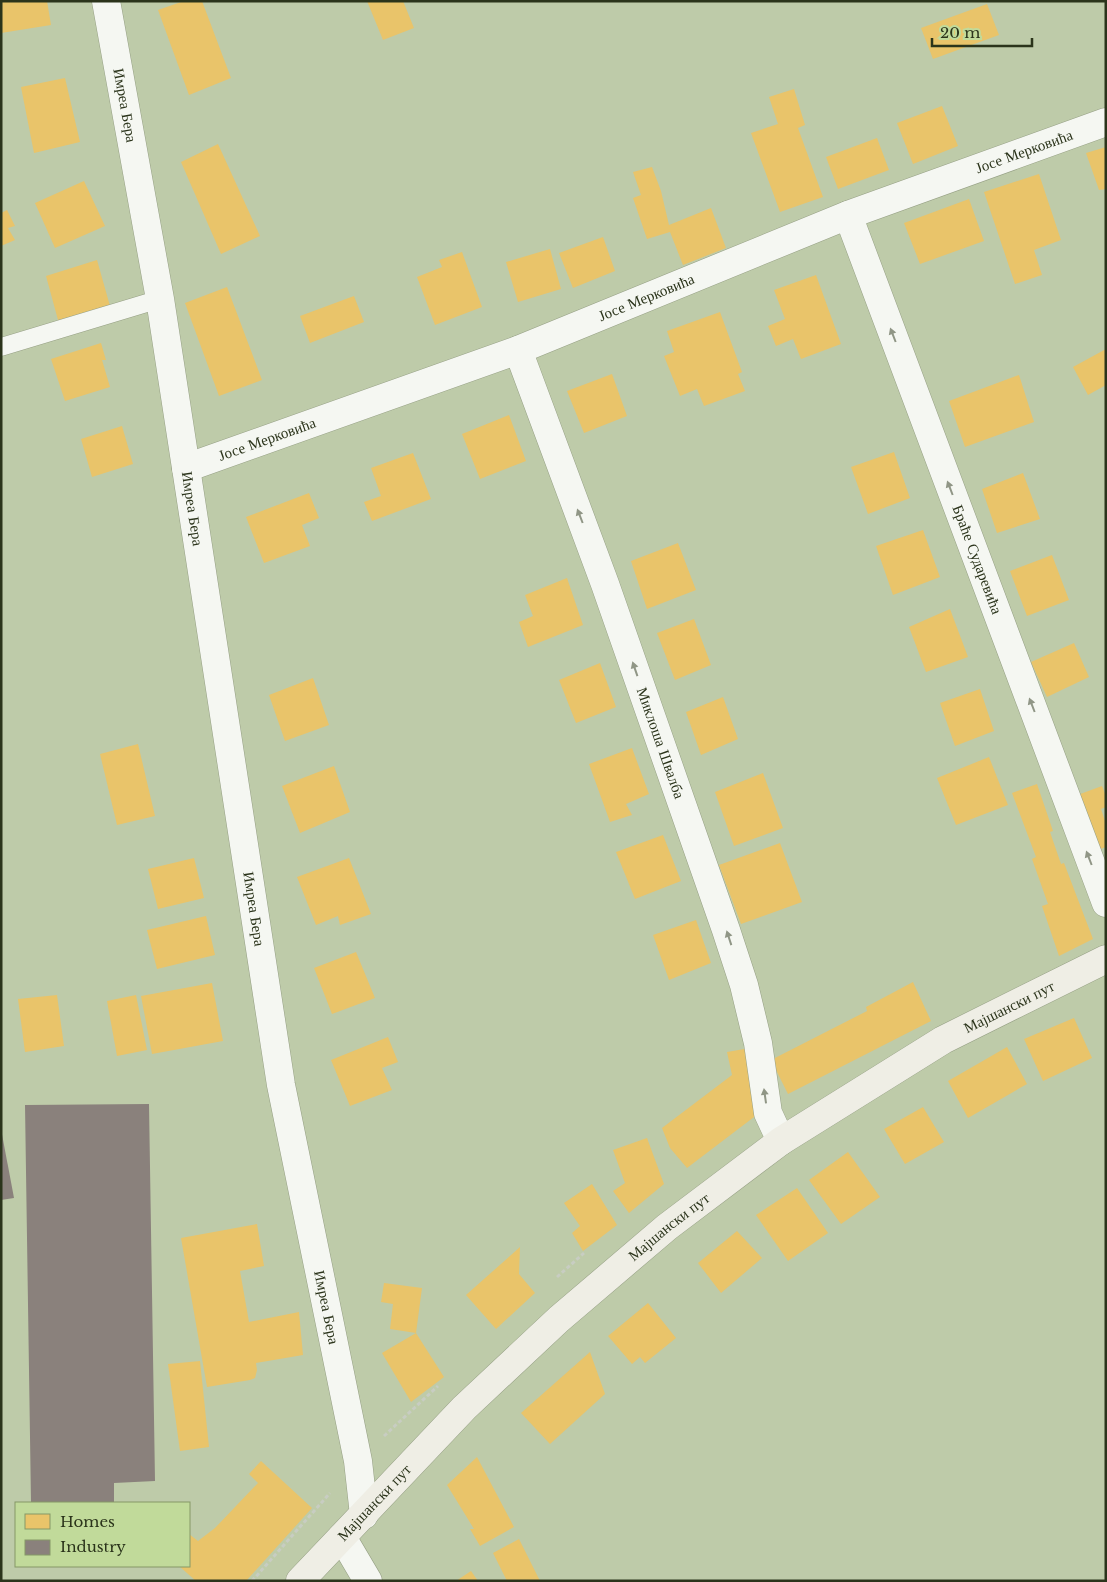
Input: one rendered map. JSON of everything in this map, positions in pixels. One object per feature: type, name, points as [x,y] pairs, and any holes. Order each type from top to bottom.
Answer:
[{"type":"street","name":"Имреа Бера","points":[[106,1],[160,299],[281,1085],[358,1461],[364,1515]]},
{"type":"street","name":"Јосе Мерковића","points":[[186,468],[518,350],[848,215],[1106,122]]},
{"type":"street","name":"Браће Сударевића","points":[[848,215],[1106,903]]},
{"type":"street","name":"Миклоша Швалба","points":[[518,350],[605,584],[744,984],[758,1044],[768,1112],[781,1141]]},
{"type":"street","name":"Мајшански пут","points":[[300,1581],[464,1408],[558,1319],[666,1227],[781,1141],[943,1040],[1106,958]]},
{"type":"street","points":[[342,1537],[368,1581]]},
{"type":"lane","points":[[1,347],[160,299]]},
{"type":"building: Homes","points":[[1,1],[47,1],[51,25],[1,33]]},
{"type":"building: Homes","points":[[184,1],[202,1],[231,78],[189,95],[158,10]]},
{"type":"building: Homes","points":[[367,1],[403,1],[414,28],[383,40]]},
{"type":"building: Homes","points":[[987,4],[999,35],[933,59],[921,28]]},
{"type":"building: Homes","points":[[65,78],[80,142],[34,153],[21,87]]},
{"type":"building: Homes","points":[[794,89],[805,125],[798,128],[823,197],[780,212],[751,133],[778,124],[769,97]]},
{"type":"building: Homes","points":[[942,106],[958,146],[913,164],[897,123]]},
{"type":"building: Homes","points":[[877,138],[889,170],[838,189],[826,157]]},
{"type":"building: Homes","points":[[218,144],[260,236],[221,254],[181,162]]},
{"type":"building: Homes","points":[[1106,147],[1106,189],[1099,190],[1086,153]]},
{"type":"building: Homes","points":[[652,167],[661,191],[669,225],[711,208],[726,248],[683,265],[670,232],[647,239],[633,198],[641,195],[633,172]]},
{"type":"building: Homes","points":[[1039,174],[1061,240],[1034,250],[1042,275],[1015,284],[984,192]]},
{"type":"building: Homes","points":[[84,181],[105,226],[55,248],[35,203]]},
{"type":"building: Homes","points":[[969,199],[984,241],[920,264],[904,223]]},
{"type":"building: Homes","points":[[7,210],[15,226],[8,228],[15,240],[1,246],[1,213]]},
{"type":"building: Homes","points":[[603,237],[615,271],[573,288],[559,253]]},
{"type":"building: Homes","points":[[550,249],[561,289],[518,302],[506,262]]},
{"type":"building: Homes","points":[[462,252],[482,307],[435,325],[417,277],[442,267],[439,260]]},
{"type":"building: Homes","points":[[97,260],[110,306],[58,320],[46,276]]},
{"type":"building: Homes","points":[[816,275],[841,344],[801,359],[793,339],[776,346],[768,326],[785,319],[774,290]]},
{"type":"building: Homes","points":[[227,287],[262,380],[219,396],[185,303]]},
{"type":"building: Homes","points":[[354,296],[364,322],[310,343],[300,316]]},
{"type":"building: Homes","points":[[720,312],[742,372],[738,374],[745,391],[704,406],[697,389],[680,396],[664,356],[674,352],[667,331]]},
{"type":"building: Homes","points":[[101,343],[106,360],[102,360],[110,387],[65,401],[51,359]]},
{"type":"building: Homes","points":[[1106,349],[1106,385],[1088,395],[1073,367]]},
{"type":"building: Homes","points":[[612,374],[627,416],[584,433],[567,391]]},
{"type":"building: Homes","points":[[1019,375],[1034,422],[965,447],[949,401]]},
{"type":"building: Homes","points":[[509,415],[526,461],[480,479],[462,434]]},
{"type":"building: Homes","points":[[122,426],[133,464],[92,477],[81,439]]},
{"type":"building: Homes","points":[[894,452],[910,498],[868,514],[851,467]]},
{"type":"building: Homes","points":[[413,453],[431,499],[372,521],[364,502],[381,496],[371,468]]},
{"type":"building: Homes","points":[[1023,473],[1040,519],[997,533],[982,489]]},
{"type":"building: Homes","points":[[309,493],[319,518],[302,525],[310,546],[264,563],[246,517]]},
{"type":"building: Homes","points":[[923,530],[940,577],[893,595],[876,546]]},
{"type":"building: Homes","points":[[678,543],[696,590],[647,609],[631,561]]},
{"type":"building: Homes","points":[[1052,555],[1069,600],[1027,616],[1010,571]]},
{"type":"building: Homes","points":[[567,578],[583,625],[528,647],[519,622],[533,616],[525,595]]},
{"type":"building: Homes","points":[[950,609],[968,657],[926,672],[909,627]]},
{"type":"building: Homes","points":[[694,619],[711,665],[675,680],[657,633]]},
{"type":"building: Homes","points":[[1074,643],[1089,677],[1047,697],[1031,662]]},
{"type":"building: Homes","points":[[600,663],[616,707],[576,723],[559,680]]},
{"type":"building: Homes","points":[[313,678],[329,725],[285,741],[269,695]]},
{"type":"building: Homes","points":[[980,689],[994,731],[955,746],[940,703]]},
{"type":"building: Homes","points":[[723,697],[738,739],[701,755],[686,712]]},
{"type":"building: Homes","points":[[138,744],[155,816],[117,825],[100,754]]},
{"type":"building: Homes","points":[[632,748],[649,794],[626,804],[632,815],[610,822],[589,764]]},
{"type":"building: Homes","points":[[989,757],[1008,805],[956,825],[937,778]]},
{"type":"building: Homes","points":[[334,766],[350,812],[300,833],[282,786]]},
{"type":"building: Homes","points":[[763,773],[783,828],[734,846],[715,792]]},
{"type":"building: Homes","points":[[1037,784],[1053,831],[1050,832],[1061,864],[1064,863],[1093,939],[1059,956],[1042,906],[1048,904],[1032,859],[1036,857],[1012,793]]},
{"type":"building: Homes","points":[[1102,786],[1106,796],[1106,807],[1101,809],[1106,824],[1106,847],[1092,852],[1072,797]]},
{"type":"building: Homes","points":[[663,835],[681,881],[635,899],[616,852]]},
{"type":"building: Homes","points":[[780,843],[802,902],[741,924],[719,865]]},
{"type":"building: Homes","points":[[194,858],[204,898],[158,909],[148,869]]},
{"type":"building: Homes","points":[[349,858],[371,914],[340,925],[338,916],[316,925],[297,877]]},
{"type":"building: Homes","points":[[206,916],[215,955],[157,969],[147,930]]},
{"type":"building: Homes","points":[[696,920],[711,963],[669,980],[653,935]]},
{"type":"building: Homes","points":[[356,952],[375,998],[332,1014],[314,968]]},
{"type":"building: Homes","points":[[913,982],[931,1021],[788,1094],[771,1060],[867,1011],[866,1007]]},
{"type":"building: Homes","points":[[212,983],[223,1041],[152,1054],[141,996]]},
{"type":"building: Homes","points":[[57,995],[64,1046],[25,1052],[18,999]]},
{"type":"building: Homes","points":[[136,995],[147,1050],[117,1056],[107,1001]]},
{"type":"building: Homes","points":[[1074,1018],[1092,1058],[1043,1081],[1024,1039]]},
{"type":"building: Homes","points":[[388,1037],[398,1062],[382,1068],[392,1090],[350,1106],[331,1060]]},
{"type":"building: Homes","points":[[1007,1047],[1027,1084],[968,1118],[948,1081]]},
{"type":"building: Homes","points":[[750,1048],[758,1114],[687,1168],[670,1148],[662,1128],[732,1075],[727,1052]]},
{"type":"building: Homes","points":[[923,1107],[944,1142],[905,1164],[884,1129]]},
{"type":"building: Homes","points":[[647,1138],[664,1184],[629,1213],[613,1191],[625,1183],[613,1150]]},
{"type":"building: Homes","points":[[848,1152],[880,1197],[841,1224],[809,1180]]},
{"type":"building: Homes","points":[[592,1184],[617,1225],[583,1251],[572,1233],[580,1226],[564,1203]]},
{"type":"building: Homes","points":[[797,1188],[828,1233],[788,1261],[756,1215]]},
{"type":"building: Homes","points":[[257,1224],[264,1266],[240,1271],[249,1322],[299,1312],[303,1355],[256,1363],[255,1378],[207,1387],[181,1238]]},
{"type":"building: Homes","points":[[737,1231],[762,1258],[721,1293],[698,1263]]},
{"type":"building: Homes","points":[[520,1247],[519,1274],[535,1293],[496,1329],[466,1295]]},
{"type":"building: Homes","points":[[384,1283],[422,1288],[416,1333],[390,1329],[393,1304],[381,1302]]},
{"type":"building: Homes","points":[[648,1303],[676,1338],[645,1363],[640,1357],[632,1364],[608,1336]]},
{"type":"building: Homes","points":[[416,1333],[444,1377],[411,1402],[382,1353]]},
{"type":"building: Homes","points":[[590,1352],[605,1394],[550,1444],[521,1413]]},
{"type":"building: Homes","points":[[200,1361],[209,1447],[180,1451],[168,1364]]},
{"type":"building: Homes","points":[[477,1457],[514,1527],[480,1546],[470,1529],[474,1529],[447,1485]]},
{"type":"building: Homes","points":[[261,1461],[312,1508],[246,1581],[196,1581],[180,1567],[190,1567],[190,1535],[198,1541],[215,1528],[258,1483],[249,1474]]},
{"type":"building: Homes","points":[[519,1539],[540,1581],[507,1581],[493,1553]]},
{"type":"building: Homes","points":[[471,1571],[478,1581],[456,1581]]},
{"type":"building: Industry","points":[[149,1104],[155,1481],[114,1483],[114,1502],[31,1502],[25,1105]]},
{"type":"building: Industry","points":[[1,1129],[14,1198],[1,1200]]}]
